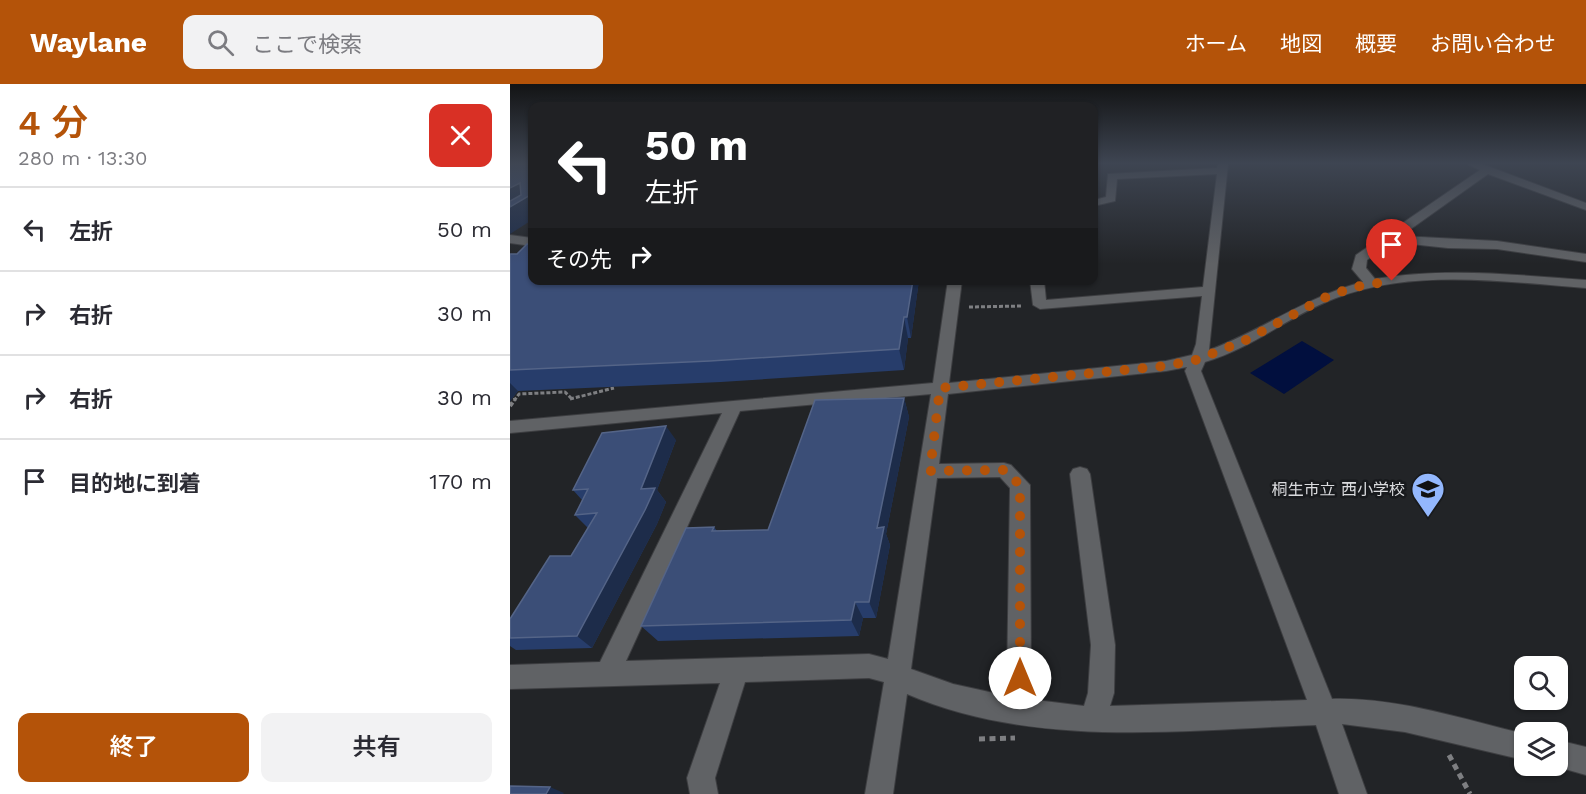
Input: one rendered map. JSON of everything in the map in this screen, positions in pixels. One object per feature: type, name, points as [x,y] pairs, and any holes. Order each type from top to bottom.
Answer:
[{"type":"street","points":[[1098,202],[1111,197]]},
{"type":"street","points":[[1220,197],[1204,344],[1196,360],[1194,371],[1324,710],[1353,794]]},
{"type":"street","points":[[1372,284],[1361,273],[1359,262],[1448,197]]},
{"type":"street","points":[[1560,197],[1586,207]]},
{"type":"street","points":[[1389,238],[1497,246],[1586,258]]},
{"type":"street","points":[[510,239],[528,241]]},
{"type":"street","points":[[510,427],[1166,366],[1196,360],[1244,341],[1316,301],[1372,284],[1459,276],[1586,284]]},
{"type":"street","points":[[879,794],[930,471],[954,285]]},
{"type":"street","points":[[1038,285],[1040,305],[1210,291]]},
{"type":"street","points":[[607,674],[728,423],[733,406]]},
{"type":"street","points":[[930,471],[1004,470],[1020,485],[1020,678],[1013,710]]},
{"type":"street","points":[[1080,474],[1103,645],[1101,693],[1093,720]]},
{"type":"street","points":[[510,677],[869,666],[882,668],[932,691],[1013,710],[1093,720],[1324,710],[1384,715],[1514,745]]},
{"type":"street","points":[[704,794],[701,777],[736,671]]},
{"type":"street","points":[[1568,757],[1586,761]]},
{"type":"path","points":[[952,308],[1040,305]]},
{"type":"path","points":[[565,407],[571,398],[614,387]]},
{"type":"path","points":[[510,406],[519,394],[566,391],[571,398]]},
{"type":"path","points":[[1446,749],[1470,794]]},
{"type":"shaded area","points":[[1302,341],[1334,360],[1284,394],[1250,373]]},
{"type":"building","points":[[517,197],[527,197],[510,207],[510,201]]},
{"type":"building","points":[[528,244],[528,285],[912,285],[899,349],[510,370],[510,254],[517,254]]},
{"type":"building","points":[[904,398],[877,528],[884,527],[869,602],[855,602],[851,620],[641,626],[686,528],[714,527],[712,531],[768,530],[815,400]]},
{"type":"building","points":[[666,426],[641,489],[655,488],[577,636],[510,638],[510,619],[550,556],[571,556],[597,513],[575,515],[588,489],[573,490],[602,433]]},
{"type":"building","points":[[510,786],[550,787],[546,794],[510,794]]},
{"type":"place","name":"桐生市立 西小学校","points":[[1428,518]]},
{"type":"route","points":[[1020,678],[1020,485],[1004,470],[930,471],[940,388],[959,388],[1166,366],[1196,360],[1262,333],[1330,295],[1360,286],[1392,281]]}]
